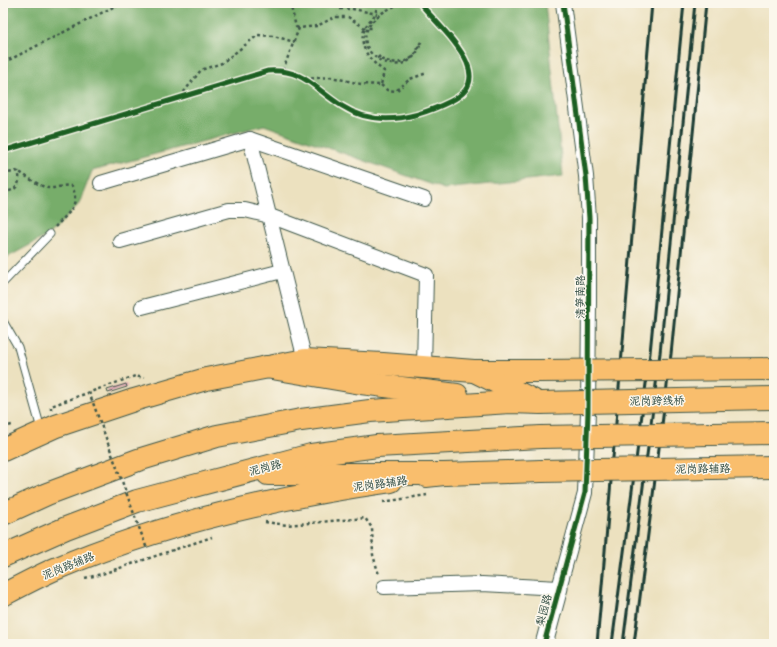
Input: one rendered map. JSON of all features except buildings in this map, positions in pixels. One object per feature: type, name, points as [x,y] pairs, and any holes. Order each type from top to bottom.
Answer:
[{"type":"main road","points":[[3,450],[42,433],[134,400],[206,379],[305,360],[474,371],[774,369]]},
{"type":"main road","points":[[266,367],[361,383],[510,402],[540,403]]},
{"type":"main road","points":[[474,371],[540,403]]},
{"type":"main road","name":"泥岗跨线桥","points":[[540,403],[774,398]]},
{"type":"main road","points":[[3,514],[47,494],[138,460],[217,436],[301,420],[370,411],[510,402]]},
{"type":"main road","name":"泥岗路","points":[[3,556],[66,528],[137,501],[311,455],[377,446],[541,437],[774,434]]},
{"type":"main road","name":"泥岗路辅路","points":[[3,595],[54,569],[144,536],[254,505],[341,488],[444,474],[774,467]]},
{"type":"main road","points":[[237,474],[444,474]]},
{"type":"street","name":"清笋南路","points":[[560,588],[585,493],[588,412],[589,218],[586,176],[565,7]]},
{"type":"street","points":[[101,183],[250,139],[424,199]]},
{"type":"street","points":[[250,139],[305,360]]},
{"type":"street","points":[[120,241],[229,210],[245,210],[270,216],[426,275],[424,367]]},
{"type":"street","points":[[142,307],[282,271]]},
{"type":"street","points":[[384,587],[482,584],[560,588]]},
{"type":"street","name":"梨园路","points":[[544,644],[560,588]]},
{"type":"street","name":"梨园路","points":[[551,644],[560,588]]},
{"type":"lane","points":[[3,283],[50,234]]},
{"type":"lane","points":[[3,320],[18,347],[42,433]]},
{"type":"path","points":[[3,61],[11,59],[121,3]]},
{"type":"path","points":[[290,3],[296,26],[299,28]]},
{"type":"path","points":[[351,3],[353,9]]},
{"type":"path","points":[[377,3],[377,14],[365,28],[362,42],[366,53],[374,64],[384,70],[381,84]]},
{"type":"path","points":[[380,56],[378,58],[385,62],[395,64],[403,62],[416,52],[421,42],[418,52],[411,60],[395,65],[377,60],[367,48],[364,40],[370,25],[382,12],[400,3]]},
{"type":"path","points":[[340,9],[353,9],[377,14]]},
{"type":"path","points":[[299,28],[317,26],[335,17],[348,17],[365,28],[373,28]]},
{"type":"path","points":[[283,70],[299,28]]},
{"type":"path","points":[[180,97],[201,70],[222,63],[258,36],[274,36],[294,42]]},
{"type":"path","points":[[276,70],[290,72]]},
{"type":"path","points":[[303,78],[331,77],[361,84],[381,84],[387,90],[396,91],[410,79],[427,73]]},
{"type":"path","points":[[303,78],[314,86]]},
{"type":"path","points":[[173,99],[194,92]]},
{"type":"path","points":[[3,191],[16,188],[20,178],[18,171]]},
{"type":"path","points":[[3,174],[18,171],[45,188],[56,188],[65,184],[72,186],[76,194],[76,201],[50,234]]},
{"type":"path","points":[[50,406],[135,376]]},
{"type":"path","points":[[89,392],[147,549]]},
{"type":"path","points":[[377,503],[430,495]]},
{"type":"path","points":[[274,519],[260,522],[287,526],[365,518],[372,528],[374,556],[377,571],[384,587]]},
{"type":"path","points":[[81,579],[102,574],[218,535]]},
{"type":"green space","points":[[3,3],[545,3],[563,176],[444,189],[264,125],[92,171],[79,204],[50,234],[6,258],[3,262]]},
{"type":"railway","points":[[597,644],[652,3]]},
{"type":"railway","points":[[612,644],[650,353],[684,3]]},
{"type":"railway","points":[[623,644],[660,353],[695,3]]},
{"type":"railway","points":[[634,644],[671,354],[706,3]]},
{"type":"cycle path","points":[[3,151],[268,71],[281,71],[300,76],[342,106],[355,113],[369,117],[382,119],[396,118],[424,112],[451,101],[465,91],[470,79],[468,66],[461,52],[420,3]]},
{"type":"cycle path","points":[[544,644],[585,493],[588,412],[589,218],[586,176],[563,3]]}]
